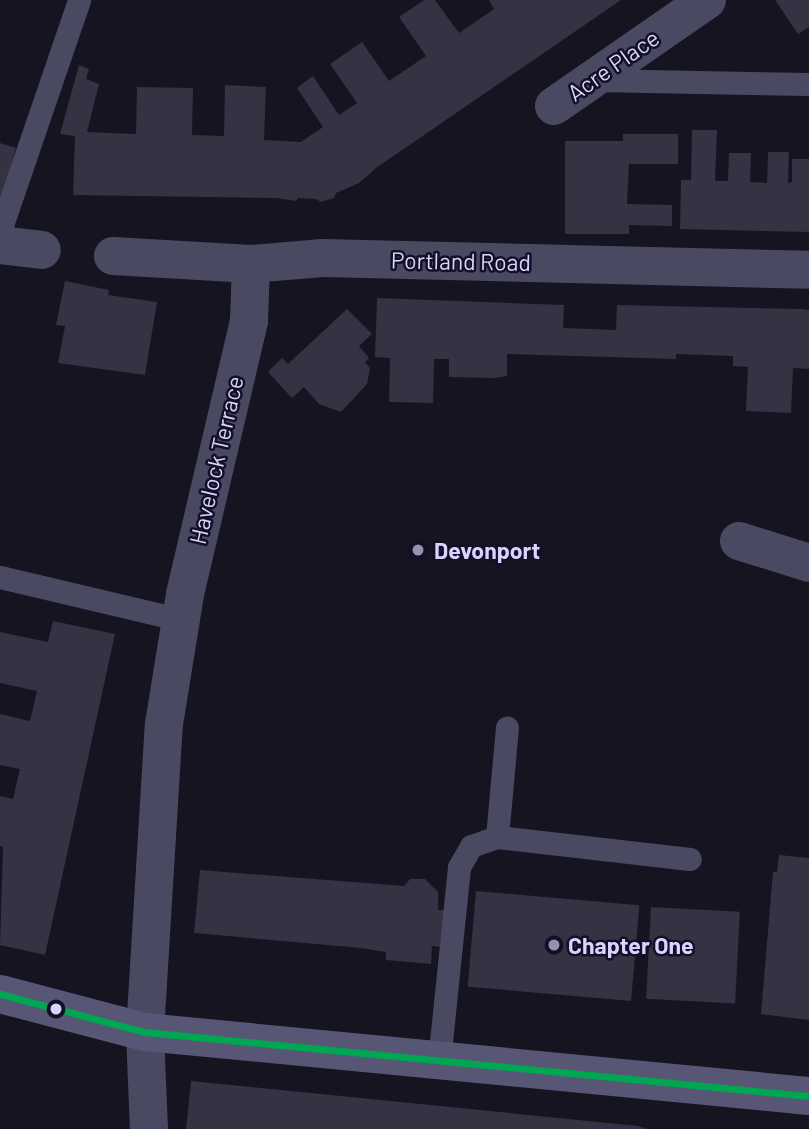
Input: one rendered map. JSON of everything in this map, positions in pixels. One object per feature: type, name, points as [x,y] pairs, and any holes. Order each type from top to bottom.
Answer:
[{"type":"main road","points":[[0,994],[145,1032],[809,1096]]},
{"type":"street","name":"Acre Place","points":[[554,106],[704,1]]},
{"type":"street","points":[[0,245],[42,250]]},
{"type":"street","name":"Portland Road","points":[[113,256],[251,264],[323,258],[809,270]]},
{"type":"street","name":"Havelock Terrace","points":[[149,1129],[145,1032],[164,724],[184,607],[249,321],[251,264]]},
{"type":"street","points":[[739,541],[809,564]]},
{"type":"lane","points":[[0,231],[79,0]]},
{"type":"lane","points":[[592,80],[809,84]]},
{"type":"lane","points":[[0,577],[184,607]]},
{"type":"lane","points":[[497,837],[507,727]]},
{"type":"lane","points":[[439,1061],[459,867],[471,846],[497,837],[690,859]]},
{"type":"building","points":[[424,0],[435,0],[459,33],[494,9],[489,0],[621,0],[376,168],[359,183],[336,193],[334,198],[321,202],[298,198],[296,201],[276,198],[73,195],[75,136],[60,134],[79,65],[89,69],[86,79],[99,84],[87,132],[136,134],[137,87],[193,88],[192,135],[224,136],[225,85],[266,87],[264,140],[301,142],[323,127],[297,88],[313,76],[339,115],[357,103],[330,64],[362,42],[389,81],[426,56],[399,17]]},
{"type":"building","points":[[775,0],[809,0],[809,27],[798,34]]},
{"type":"building","points":[[692,130],[717,130],[715,181],[728,181],[729,153],[751,153],[750,182],[767,183],[768,152],[789,152],[788,183],[792,182],[792,159],[809,159],[809,232],[680,229],[681,180],[691,180]]},
{"type":"building","points":[[623,134],[678,134],[678,164],[629,164],[627,204],[672,205],[672,226],[629,225],[629,234],[565,234],[565,141],[623,141]]},
{"type":"building","points":[[0,143],[16,148],[0,207]]},
{"type":"building","points":[[65,281],[109,290],[108,295],[157,302],[145,375],[58,363],[65,326],[56,325]]},
{"type":"building","points":[[377,298],[564,305],[563,328],[616,330],[617,305],[809,310],[809,369],[793,368],[791,413],[746,411],[748,367],[733,366],[733,356],[676,354],[676,359],[507,354],[507,376],[494,378],[449,377],[449,359],[434,359],[433,403],[389,402],[390,358],[375,357]]},
{"type":"building","points":[[347,309],[372,334],[359,346],[369,358],[365,362],[370,368],[367,384],[341,412],[319,404],[304,387],[292,398],[268,372],[282,358],[288,364]]},
{"type":"building","points":[[53,621],[115,634],[45,955],[0,945],[3,847],[0,846],[0,796],[13,799],[20,769],[0,765],[0,714],[30,721],[37,691],[0,683],[0,632],[48,642]]},
{"type":"building","points":[[779,855],[809,858],[809,1020],[761,1014],[773,872],[777,872]]},
{"type":"building","points":[[200,870],[404,886],[410,879],[425,879],[438,892],[438,910],[446,910],[442,947],[432,946],[431,964],[386,960],[386,952],[361,948],[194,933]]},
{"type":"building","name":"Chapter One","points":[[476,891],[639,905],[631,1001],[468,987]]},
{"type":"building","points":[[651,907],[740,912],[735,1004],[646,999]]},
{"type":"building","points":[[191,1081],[638,1126],[648,1129],[186,1129]]},
{"type":"transit line","points":[[0,994],[145,1032],[809,1096]]},
{"type":"place","name":"Devonport","points":[[418,550]]},
{"type":"place","name":"Chapter One","points":[[554,945]]}]
